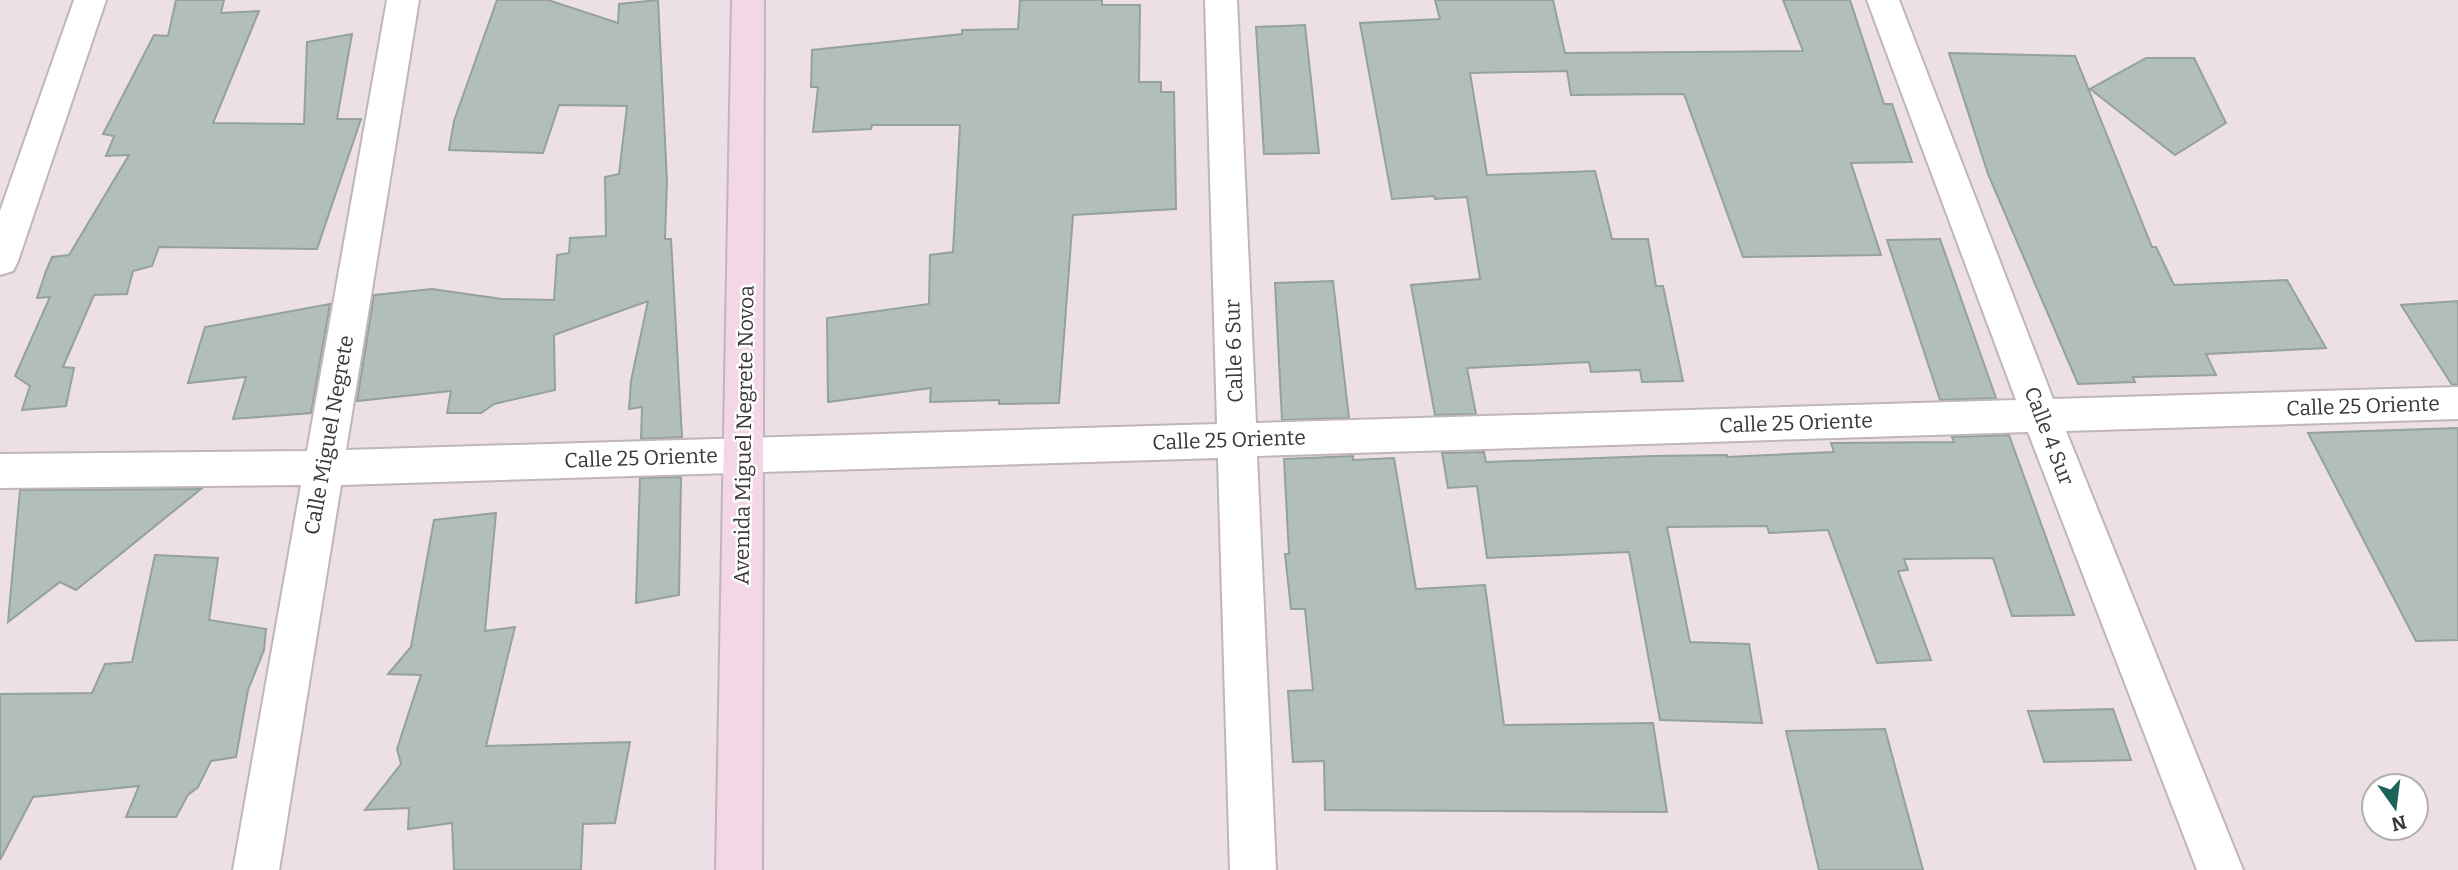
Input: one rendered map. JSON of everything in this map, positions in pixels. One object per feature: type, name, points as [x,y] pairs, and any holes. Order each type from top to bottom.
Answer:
[{"type":"main road","name":"Avenida Miguel Negrete Novoa","points":[[739,870],[748,0]]},
{"type":"street","points":[[0,261],[90,0]]},
{"type":"street","name":"Calle Miguel Negrete","points":[[256,870],[403,0]]},
{"type":"street","name":"Calle 6 Sur","points":[[1221,0],[1253,870]]},
{"type":"street","name":"Calle 4 Sur","points":[[1883,0],[2041,416],[2220,870]]},
{"type":"street","name":"Calle 25 Oriente","points":[[0,471],[324,468],[2458,403]]},
{"type":"building","points":[[176,0],[224,0],[221,13],[259,11],[213,123],[304,124],[307,42],[352,34],[337,119],[361,119],[317,249],[159,247],[152,266],[133,271],[127,294],[94,295],[63,367],[74,368],[66,406],[22,410],[30,386],[15,376],[50,297],[37,298],[46,271],[52,257],[69,255],[129,155],[106,156],[114,136],[103,134],[154,35],[168,36]]},
{"type":"building","points":[[497,0],[548,0],[618,23],[619,4],[658,0],[667,181],[665,239],[671,239],[682,437],[641,439],[642,407],[629,409],[631,381],[648,301],[554,335],[555,390],[494,404],[481,413],[447,413],[451,391],[357,401],[374,295],[432,289],[502,299],[554,300],[557,255],[569,253],[570,238],[606,236],[605,177],[619,174],[627,106],[559,105],[543,153],[449,150],[454,121]]},
{"type":"building","points":[[1020,0],[1102,0],[1102,5],[1140,5],[1139,82],[1161,82],[1161,92],[1174,92],[1176,209],[1073,215],[1059,403],[999,404],[999,400],[930,402],[931,388],[828,402],[827,318],[929,304],[930,255],[953,252],[960,125],[872,125],[871,129],[813,132],[818,87],[811,87],[812,50],[962,34],[962,30],[1018,29]]},
{"type":"building","points":[[1435,0],[1553,0],[1565,53],[1803,51],[1783,0],[1850,0],[1884,104],[1892,104],[1912,162],[1851,163],[1881,255],[1743,257],[1684,94],[1571,95],[1567,71],[1470,73],[1487,175],[1595,171],[1612,239],[1648,239],[1656,286],[1663,286],[1683,381],[1642,382],[1640,370],[1591,372],[1589,362],[1467,368],[1476,414],[1435,415],[1411,285],[1480,279],[1467,197],[1392,199],[1360,23],[1440,19]]},
{"type":"building","points":[[1305,25],[1319,153],[1264,154],[1256,27]]},
{"type":"building","points":[[1949,53],[2075,56],[2152,247],[2156,247],[2174,285],[2287,280],[2326,348],[2206,354],[2216,375],[2133,377],[2135,382],[2078,384],[1988,174]]},
{"type":"building","points":[[2146,58],[2194,58],[2226,123],[2175,155],[2090,89]]},
{"type":"building","points":[[1940,239],[1996,398],[1940,400],[1887,240]]},
{"type":"building","points":[[1333,281],[1349,418],[1282,420],[1275,283]]},
{"type":"building","points":[[2458,301],[2458,384],[2452,385],[2401,305]]},
{"type":"building","points":[[330,304],[311,413],[233,419],[246,377],[188,383],[205,327]]},
{"type":"building","points":[[2458,428],[2458,640],[2416,641],[2308,433]]},
{"type":"building","points":[[2009,435],[2074,615],[2012,616],[1993,558],[1904,559],[1908,570],[1898,571],[1931,660],[1877,663],[1828,530],[1769,533],[1767,526],[1667,527],[1690,642],[1749,644],[1762,723],[1660,720],[1629,552],[1487,558],[1477,486],[1448,488],[1442,453],[1484,452],[1486,462],[1653,456],[1727,457],[1834,452],[1831,443],[1954,442],[1952,437]]},
{"type":"building","points":[[1353,456],[1353,460],[1394,458],[1416,589],[1485,585],[1504,725],[1653,723],[1667,812],[1325,810],[1324,761],[1293,762],[1288,691],[1313,690],[1305,609],[1291,609],[1285,554],[1289,554],[1284,459]]},
{"type":"building","points":[[681,477],[679,595],[636,603],[640,478]]},
{"type":"building","points":[[201,489],[76,590],[60,582],[8,622],[20,490]]},
{"type":"building","points":[[496,513],[485,631],[515,627],[486,746],[630,742],[615,823],[583,824],[581,870],[454,870],[452,823],[408,829],[409,808],[365,810],[401,764],[397,749],[421,675],[388,674],[411,647],[434,520]]},
{"type":"building","points":[[155,555],[218,558],[209,620],[266,629],[264,650],[248,690],[236,757],[211,761],[198,787],[188,795],[176,817],[126,817],[139,786],[33,797],[0,860],[0,694],[92,693],[105,664],[132,662]]},
{"type":"building","points":[[2113,709],[2131,760],[2044,762],[2028,711]]},
{"type":"building","points":[[1885,729],[1923,870],[1819,870],[1786,731]]}]
